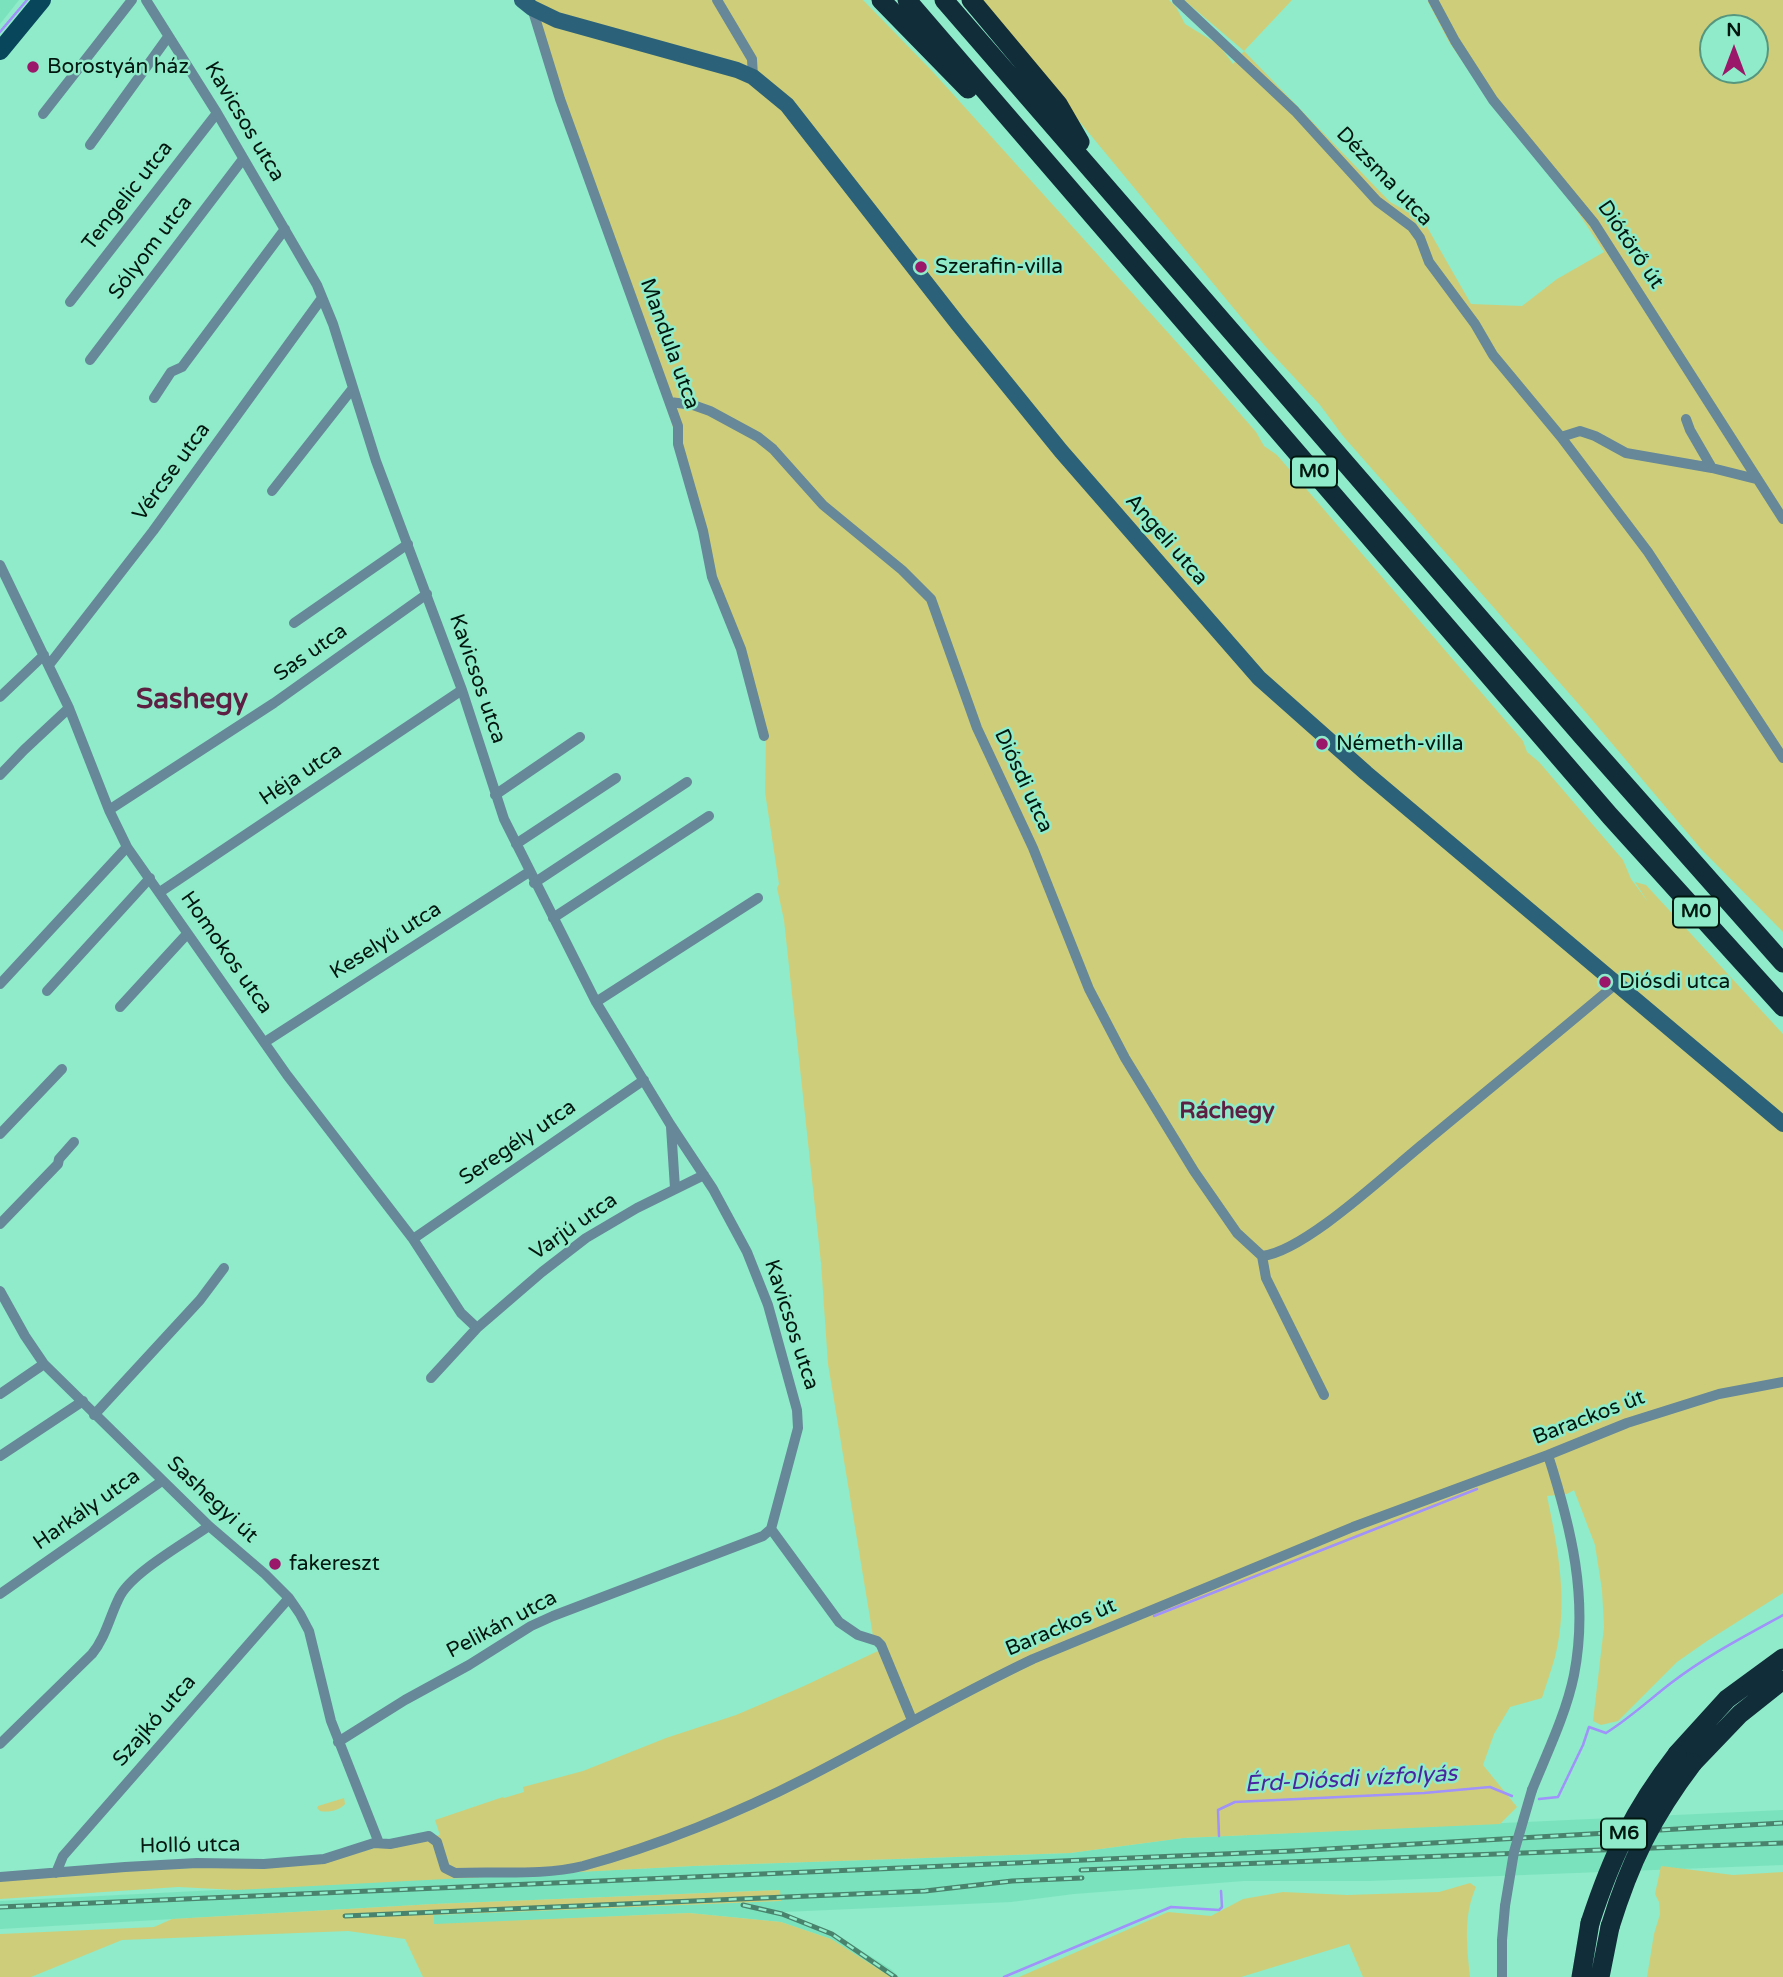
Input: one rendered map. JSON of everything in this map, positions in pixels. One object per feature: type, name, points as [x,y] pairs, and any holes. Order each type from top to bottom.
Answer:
[{"type":"highway","points":[[881,0],[989,111],[1018,128]]},
{"type":"highway","name":"M0","points":[[907,0],[1601,805],[1783,1007]]},
{"type":"highway","name":"M0","points":[[944,0],[1729,904],[1783,962]]},
{"type":"highway","points":[[971,0],[1058,104],[1102,179]]},
{"type":"highway","points":[[1729,904],[1754,918],[1783,945]]},
{"type":"highway","name":"M6","points":[[1600,1977],[1610,1927],[1628,1873],[1643,1840],[1670,1794],[1685,1759],[1727,1699],[1783,1658]]},
{"type":"highway","points":[[1751,1704],[1783,1680]]},
{"type":"highway","points":[[1751,1704],[1783,1688]]},
{"type":"highway","name":"M6","points":[[1581,1977],[1590,1923],[1602,1885],[1624,1833],[1656,1782],[1751,1704]]},
{"type":"main road","points":[[0,51],[42,0]]},
{"type":"street","points":[[43,114],[132,0]]},
{"type":"street","name":"Kavicsos utca","points":[[146,0],[217,113],[322,298],[376,461],[462,690],[495,795],[534,883],[596,1002],[704,1175],[747,1252],[787,1368],[797,1410],[798,1428],[771,1529]]},
{"type":"street","points":[[717,0],[752,59],[753,78]]},
{"type":"street","name":"Dézsma utca","points":[[1177,0],[1296,111],[1377,201],[1412,227],[1420,238],[1429,262],[1475,324],[1493,355],[1561,437],[1648,552],[1783,758]]},
{"type":"street","name":"Diótörő út","points":[[1433,0],[1454,41],[1493,100],[1594,223],[1783,519]]},
{"type":"street","name":"Angeli utca","points":[[527,4],[557,20],[720,64],[753,78],[787,105],[1061,451],[1259,678],[1366,773],[1783,1124]]},
{"type":"street","name":"Mandula utca","points":[[527,4],[678,426],[678,444],[703,531],[712,576],[741,649],[764,736]]},
{"type":"street","points":[[90,145],[168,37]]},
{"type":"street","name":"Tengelic utca","points":[[70,302],[217,113]]},
{"type":"street","name":"Sólyom utca","points":[[90,360],[243,159]]},
{"type":"street","points":[[154,398],[171,372],[182,367],[285,229]]},
{"type":"street","name":"Vércse utca","points":[[0,697],[46,660],[153,531],[322,298]]},
{"type":"street","points":[[272,491],[353,388]]},
{"type":"street","name":"Diósdi utca","points":[[670,402],[693,405],[710,411],[748,431],[773,449],[823,505],[902,570],[931,599],[977,729],[1033,848],[1089,989],[1125,1058],[1194,1171],[1237,1233],[1262,1256]]},
{"type":"street","points":[[1686,419],[1712,468]]},
{"type":"street","points":[[1561,437],[1580,431],[1626,453],[1712,468],[1756,479]]},
{"type":"street","points":[[294,623],[408,544]]},
{"type":"street","name":"Homokos utca","points":[[0,565],[69,708],[109,810],[127,847],[264,1042],[413,1239],[461,1313],[477,1328]]},
{"type":"street","name":"Sas utca","points":[[109,810],[274,703],[427,594]]},
{"type":"street","name":"Héja utca","points":[[160,892],[462,690]]},
{"type":"street","points":[[0,775],[69,708]]},
{"type":"street","points":[[495,795],[580,737]]},
{"type":"street","points":[[516,844],[616,778]]},
{"type":"street","points":[[534,883],[687,782]]},
{"type":"street","points":[[553,918],[709,816]]},
{"type":"street","points":[[0,984],[127,847]]},
{"type":"street","name":"Keselyű utca","points":[[264,1042],[529,872]]},
{"type":"street","points":[[47,991],[150,878]]},
{"type":"street","points":[[596,1002],[758,898]]},
{"type":"street","points":[[120,1007],[187,934]]},
{"type":"street","points":[[1324,1395],[1266,1278],[1262,1256],[1294,1246],[1345,1208],[1617,983]]},
{"type":"street","points":[[0,1134],[62,1069]]},
{"type":"street","name":"Seregély utca","points":[[413,1239],[644,1080]]},
{"type":"street","name":"Kavicsos utca","points":[[670,1124],[675,1188]]},
{"type":"street","points":[[0,1224],[58,1164],[59,1159],[74,1142]]},
{"type":"street","points":[[673,1158],[688,1151]]},
{"type":"street","name":"Varjú utca","points":[[431,1378],[477,1328],[586,1238],[675,1188],[704,1175]]},
{"type":"street","points":[[94,1415],[200,1300],[224,1268]]},
{"type":"street","name":"Sashegyi út","points":[[0,1291],[24,1336],[44,1364],[162,1481],[203,1512],[209,1526],[289,1598],[309,1631],[338,1742],[379,1843]]},
{"type":"street","points":[[0,1394],[44,1364]]},
{"type":"street","name":"Barackos út","points":[[379,1843],[390,1844],[429,1836],[437,1842],[445,1868],[455,1873],[583,1866],[735,1812],[805,1779],[1002,1674],[1106,1628],[1353,1527],[1692,1401],[1783,1382]]},
{"type":"street","points":[[0,1456],[83,1401]]},
{"type":"street","points":[[1502,1977],[1505,1906],[1514,1852],[1532,1790],[1569,1693],[1574,1674],[1580,1616],[1577,1566],[1567,1518],[1548,1455]]},
{"type":"street","name":"Harkály utca","points":[[0,1594],[162,1481]]},
{"type":"street","points":[[0,1744],[92,1654],[130,1581],[209,1526]]},
{"type":"street","points":[[771,1529],[839,1622],[858,1635],[881,1645],[912,1720]]},
{"type":"street","name":"Pelikán utca","points":[[338,1742],[531,1626],[692,1565],[763,1536],[771,1529]]},
{"type":"street","name":"Szajkó utca","points":[[56,1873],[63,1856],[289,1598]]},
{"type":"street","name":"Holló utca","points":[[0,1877],[137,1866],[264,1864],[324,1859],[379,1843]]},
{"type":"shaded area","points":[[0,0],[19,0],[0,24]]},
{"type":"shaded area","points":[[529,0],[863,0],[933,72],[1208,377],[1256,432],[1264,446],[1277,455],[1523,741],[1527,752],[1539,762],[1623,860],[1631,879],[1648,902],[1635,882],[1646,885],[1783,1034],[1783,1593],[1677,1662],[1618,1721],[1601,1725],[1593,1721],[1604,1627],[1595,1545],[1574,1490],[1567,1494],[1547,1496],[1562,1596],[1559,1637],[1542,1698],[1510,1707],[1494,1734],[1483,1765],[1517,1807],[1500,1824],[1183,1838],[1070,1853],[693,1866],[236,1890],[178,1887],[0,1899],[0,1880],[86,1872],[245,1866],[260,1869],[309,1861],[322,1863],[382,1846],[440,1835],[435,1820],[524,1792],[523,1787],[583,1771],[666,1738],[736,1715],[880,1650],[873,1636],[828,1364],[821,1263],[784,920],[777,888],[779,884],[765,792],[766,737],[719,598],[677,439]]},
{"type":"shaded area","points":[[983,0],[1169,0],[1185,24],[1219,45],[1233,64],[1244,51],[1390,202],[1423,220],[1471,304],[1522,306],[1557,279],[1604,252],[1555,177],[1503,120],[1449,42],[1427,0],[1783,0],[1783,932],[1701,849],[1582,708],[1343,436],[1320,405],[1264,345]]},
{"type":"shaded area","points":[[1184,0],[1292,0],[1244,51]]},
{"type":"shaded area","points":[[344,1798],[345,1804],[337,1809],[323,1812],[317,1808],[318,1806]]},
{"type":"shaded area","points":[[1783,1810],[1783,1865],[1368,1881],[1244,1881],[1074,1894],[1011,1902],[783,1912],[832,1932],[899,1977],[891,1977],[831,1939],[781,1922],[689,1913],[434,1925],[434,1915],[780,1901],[780,1890],[434,1904],[0,1929],[0,1901],[693,1866],[1070,1853],[1183,1838]]},
{"type":"shaded area","points":[[1661,1866],[1733,1875],[1783,1872],[1783,1977],[1647,1977],[1660,1914],[1655,1894]]},
{"type":"shaded area","points":[[1470,1883],[1476,1887],[1468,1920],[1470,1977],[1363,1977],[1349,1944],[1241,1977],[1019,1977],[1168,1912],[1211,1916],[1243,1899],[1283,1892],[1347,1895],[1439,1892]]},
{"type":"shaded area","points":[[780,1890],[781,1901],[434,1915],[434,1924],[689,1913],[781,1922],[831,1939],[891,1977],[423,1977],[405,1939],[348,1931],[122,1940],[31,1977],[0,1977],[0,1934],[154,1927],[172,1919],[434,1904]]},
{"type":"waterway","points":[[0,32],[27,0]]},
{"type":"waterway","points":[[1154,1616],[1477,1489]]},
{"type":"waterway","name":"Érd-Diósdi vízfolyás","points":[[1539,1799],[1558,1797],[1589,1727],[1606,1733],[1698,1664],[1783,1615]]},
{"type":"waterway","name":"Érd-Diósdi vízfolyás","points":[[1219,1836],[1218,1810],[1235,1802],[1424,1793],[1490,1787],[1512,1796]]},
{"type":"waterway","name":"Érd-Diósdi vízfolyás","points":[[1004,1977],[1171,1907],[1219,1910],[1222,1907],[1221,1891]]},
{"type":"railway","points":[[0,1907],[1292,1851],[1783,1823]]},
{"type":"railway","points":[[1081,1870],[1783,1843]]},
{"type":"railway","points":[[345,1916],[925,1891],[1012,1881],[1082,1878]]},
{"type":"railway","points":[[743,1905],[782,1914],[832,1934],[895,1977]]},
{"type":"place","name":"Borostyán ház","points":[[33,67]]},
{"type":"place","name":"Szerafin-villa","points":[[921,267]]},
{"type":"place","name":"Németh-villa","points":[[1322,744]]},
{"type":"place","name":"Diósdi utca","points":[[1605,982]]},
{"type":"place","name":"fakereszt","points":[[275,1564]]},
{"type":"district","name":"Sashegy","points":[[192,701]]},
{"type":"district","name":"Ráchegy","points":[[1227,1112]]}]
